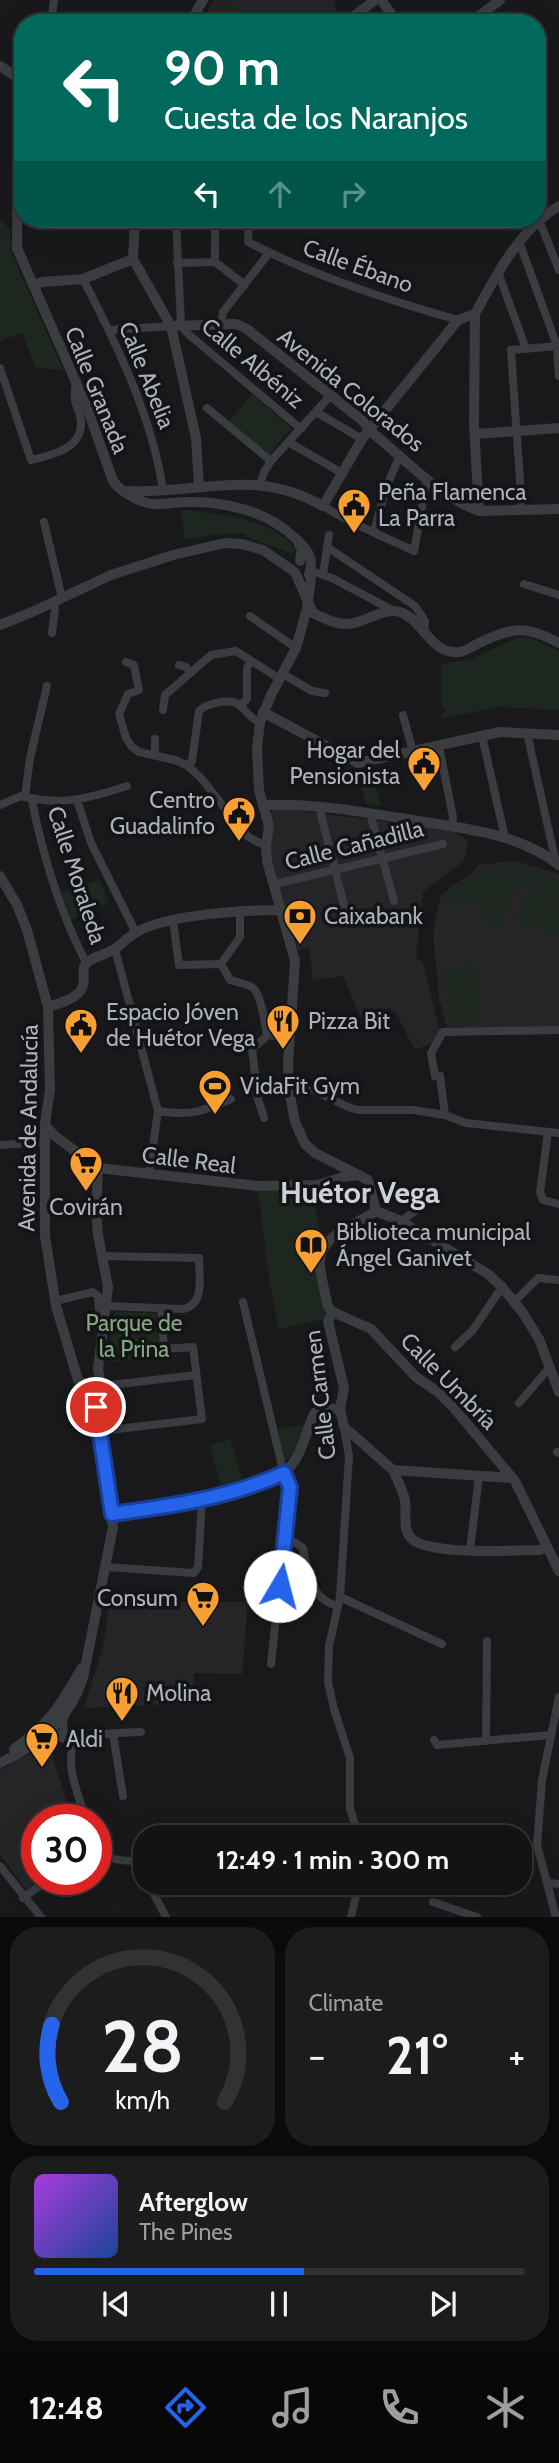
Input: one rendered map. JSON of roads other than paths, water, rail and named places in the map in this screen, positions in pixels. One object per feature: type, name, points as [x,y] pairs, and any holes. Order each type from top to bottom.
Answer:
[{"type":"street","points":[[357,14],[375,0]]},
{"type":"street","points":[[482,14],[500,0]]},
{"type":"street","name":"Calle Granada","points":[[17,228],[17,247],[86,405],[113,481],[124,491]]},
{"type":"street","points":[[135,228],[134,260],[176,326]]},
{"type":"street","points":[[176,228],[176,326],[196,438],[199,486]]},
{"type":"street","points":[[215,228],[215,262]]},
{"type":"street","name":"Calle Ébano","points":[[249,228],[248,242],[298,267],[458,320]]},
{"type":"street","points":[[531,228],[498,272],[475,313],[475,434],[479,511],[559,509]]},
{"type":"street","points":[[545,228],[559,270]]},
{"type":"street","points":[[520,244],[558,346],[559,376]]},
{"type":"street","points":[[221,325],[223,312],[269,253]]},
{"type":"street","points":[[35,285],[42,282],[83,279],[134,260]]},
{"type":"street","points":[[177,263],[215,262],[245,285]]},
{"type":"street","points":[[498,272],[526,349]]},
{"type":"street","name":"Calle Abelia","points":[[83,279],[110,330],[158,456],[163,490]]},
{"type":"street","points":[[323,506],[369,430],[458,320],[475,313]]},
{"type":"street","name":"Avenida Colorados","points":[[110,330],[236,324],[247,329],[363,421],[369,430],[427,478],[456,500],[479,511]]},
{"type":"street","name":"Calle Albéniz","points":[[176,326],[301,429]]},
{"type":"street","points":[[522,510],[511,350],[558,346]]},
{"type":"street","points":[[0,368],[31,460],[51,456],[72,445],[79,436],[81,422],[75,399],[76,383]]},
{"type":"street","points":[[260,485],[264,471],[271,461],[331,395]]},
{"type":"street","points":[[207,408],[271,461]]},
{"type":"street","points":[[316,412],[362,439]]},
{"type":"street","points":[[475,434],[559,428]]},
{"type":"street","points":[[288,442],[342,473]]},
{"type":"street","points":[[374,532],[386,488],[400,455]]},
{"type":"street","points":[[124,491],[237,483],[260,485],[290,492],[323,506],[349,522],[414,551],[427,478]]},
{"type":"street","points":[[124,491],[154,504],[187,501],[232,506],[268,517],[285,528],[311,557],[308,604],[296,648],[262,717],[257,749],[259,789],[269,826],[267,861],[295,961],[286,1036],[289,1090],[295,1122],[305,1144],[343,1172]]},
{"type":"street","points":[[44,522],[57,600],[52,633]]},
{"type":"street","points":[[323,573],[329,535]]},
{"type":"street","points":[[298,541],[302,550],[297,568],[313,613],[331,621],[348,624],[394,611]]},
{"type":"street","points":[[0,625],[111,575],[173,555],[225,543],[263,550],[281,562],[297,568],[301,577],[310,570]]},
{"type":"street","points":[[327,548],[415,606],[425,621],[424,633]]},
{"type":"street","points":[[297,568],[307,562],[310,570]]},
{"type":"street","points":[[310,570],[323,573],[415,620],[435,645],[450,651],[461,652],[505,631],[524,628],[559,642]]},
{"type":"street","points":[[524,584],[559,596]]},
{"type":"street","points":[[250,616],[296,648]]},
{"type":"street","points":[[163,710],[165,695],[211,655],[236,651],[250,662],[281,677],[312,691],[326,693]]},
{"type":"street","points":[[240,706],[247,699],[247,668],[250,662]]},
{"type":"street","points":[[125,663],[134,665],[139,690],[128,694],[119,714],[126,738],[139,752],[188,766],[248,837],[266,846]]},
{"type":"street","points":[[179,665],[186,667],[191,673]]},
{"type":"street","name":"Calle Moraleda","points":[[47,686],[30,758],[29,799],[75,942],[86,962]]},
{"type":"street","points":[[188,766],[192,761],[199,711],[204,706],[230,701],[240,706],[250,718],[262,717],[358,763],[500,732],[559,735]]},
{"type":"street","points":[[403,715],[413,752]]},
{"type":"street","points":[[527,733],[557,864]]},
{"type":"street","points":[[482,736],[505,838]]},
{"type":"street","points":[[155,738],[155,755]]},
{"type":"street","points":[[439,746],[453,817],[452,827]]},
{"type":"street","points":[[0,805],[20,796],[29,799],[77,800],[127,786]]},
{"type":"street","points":[[77,800],[92,843],[136,933]]},
{"type":"street","points":[[263,805],[319,807],[452,827],[505,838],[557,864]]},
{"type":"street","points":[[319,807],[348,921]]},
{"type":"street","points":[[370,813],[394,901]]},
{"type":"street","name":"Calle Cañadilla","points":[[275,884],[443,844]]},
{"type":"street","name":"Avenida de Andalucía","points":[[0,876],[17,905],[27,930],[48,1007],[50,1090],[45,1125],[45,1236],[55,1301],[78,1380],[83,1383]]},
{"type":"street","points":[[48,1007],[69,1000],[81,990],[86,962],[114,949],[136,933],[173,921],[240,910],[282,910]]},
{"type":"street","points":[[221,964],[240,937],[240,910]]},
{"type":"street","points":[[173,921],[179,965],[221,964]]},
{"type":"street","points":[[114,949],[158,1111],[149,1174]]},
{"type":"street","points":[[221,964],[230,980],[252,987],[257,992],[269,1036],[252,1049],[255,1073],[253,1083],[264,1118]]},
{"type":"street","points":[[445,1115],[440,1076],[435,1076],[431,1053],[443,1032],[559,1030]]},
{"type":"street","points":[[289,1090],[309,1088],[358,1110],[399,1110],[445,1115],[466,1123],[559,1133]]},
{"type":"street","points":[[158,1111],[182,1115],[196,1113],[231,1099]]},
{"type":"street","name":"Calle Real","points":[[45,1125],[55,1136],[98,1168],[259,1186],[318,1185],[343,1172],[359,1175],[368,1180],[376,1211]]},
{"type":"street","points":[[548,1132],[540,1192],[543,1200],[559,1204]]},
{"type":"street","points":[[0,1145],[45,1142]]},
{"type":"street","points":[[98,1168],[96,1212],[108,1287],[104,1310],[100,1383],[99,1395],[94,1398],[86,1396],[82,1388],[83,1383],[92,1377],[100,1383],[196,1375]]},
{"type":"street","points":[[401,1222],[418,1209]]},
{"type":"street","points":[[376,1211],[401,1222],[488,1273],[514,1302],[539,1339],[559,1392]]},
{"type":"street","name":"Calle Carmen","points":[[355,1825],[350,1808],[350,1758],[328,1682],[329,1646],[340,1597],[349,1456],[340,1409],[344,1388],[328,1321],[333,1312],[328,1307],[320,1264],[321,1251],[330,1238],[376,1211]]},
{"type":"street","points":[[55,1301],[93,1292],[98,1296],[99,1312],[184,1309],[193,1306],[198,1299],[199,1258],[103,1256]]},
{"type":"street","points":[[514,1302],[538,1279],[559,1280]]},
{"type":"street","points":[[455,1347],[473,1331],[502,1287]]},
{"type":"street","points":[[243,1302],[284,1473],[290,1487],[271,1664]]},
{"type":"street","points":[[100,1431],[202,1419],[193,1347],[164,1349],[161,1308]]},
{"type":"street","name":"Calle Umbría","points":[[333,1312],[371,1329],[416,1377],[438,1392],[453,1407],[512,1478],[559,1571]]},
{"type":"street","points":[[519,1403],[549,1368]]},
{"type":"street","points":[[64,1737],[63,1721],[80,1689],[113,1527],[94,1398]]},
{"type":"street","points":[[112,1514],[202,1501],[284,1473],[301,1452],[312,1415],[318,1410],[340,1409]]},
{"type":"street","points":[[344,1427],[393,1470],[405,1499],[410,1538],[424,1545],[470,1550],[546,1547]]},
{"type":"street","points":[[393,1470],[512,1478]]},
{"type":"street","points":[[470,1550],[480,1476]]},
{"type":"street","points":[[106,1567],[194,1573],[198,1567],[202,1501]]},
{"type":"street","points":[[286,1541],[294,1542],[303,1548],[309,1581],[327,1604],[338,1606]]},
{"type":"street","points":[[340,1597],[442,1644]]},
{"type":"street","points":[[485,1741],[486,1641]]},
{"type":"street","points":[[36,1739],[67,1697],[84,1664]]},
{"type":"street","points":[[53,1728],[64,1709],[67,1697]]},
{"type":"street","points":[[556,1917],[537,1845],[542,1780],[559,1698]]},
{"type":"street","points":[[0,1761],[53,1728],[67,1711]]},
{"type":"street","points":[[53,1728],[74,1745]]},
{"type":"street","points":[[81,1804],[72,1775],[71,1754],[74,1745],[86,1737],[141,1732]]},
{"type":"street","points":[[113,1734],[123,1796]]},
{"type":"street","points":[[434,1740],[437,1745],[551,1735]]},
{"type":"street","points":[[36,1739],[64,1737]]},
{"type":"street","points":[[112,1857],[133,1859]]},
{"type":"street","points":[[0,1866],[23,1898],[41,1917]]},
{"type":"street","points":[[548,1883],[559,1884]]},
{"type":"street","points":[[23,1898],[27,1895]]},
{"type":"street","points":[[154,1895],[166,1917]]},
{"type":"street","points":[[351,1917],[356,1895]]},
{"type":"street","points":[[433,1902],[477,1917]]},
{"type":"tunnel","points":[[271,1036],[283,1036]]},
{"type":"place","name":"Peña Flamenca La Parra","points":[[354,535]]},
{"type":"place","name":"Hogar del Pensionista","points":[[424,793]]},
{"type":"place","name":"Centro Guadalinfo","points":[[239,843]]},
{"type":"place","name":"Caixabank","points":[[300,946]]},
{"type":"place","name":"Pizza Bit","points":[[283,1051]]},
{"type":"place","name":"Espacio Jóven de Huétor Vega","points":[[81,1055]]},
{"type":"place","name":"VidaFit Gym","points":[[215,1116]]},
{"type":"place","name":"Covirán","points":[[86,1193]]},
{"type":"place","name":"Biblioteca municipal Ángel Ganivet","points":[[311,1275]]},
{"type":"place","name":"Consum","points":[[203,1628]]},
{"type":"place","name":"Molina","points":[[122,1723]]},
{"type":"place","name":"Aldi","points":[[42,1769]]},
{"type":"district","name":"Huétor Vega","points":[[360,1193]]},
{"type":"park label","name":"Parque de la Prina","points":[[134,1336]]}]
